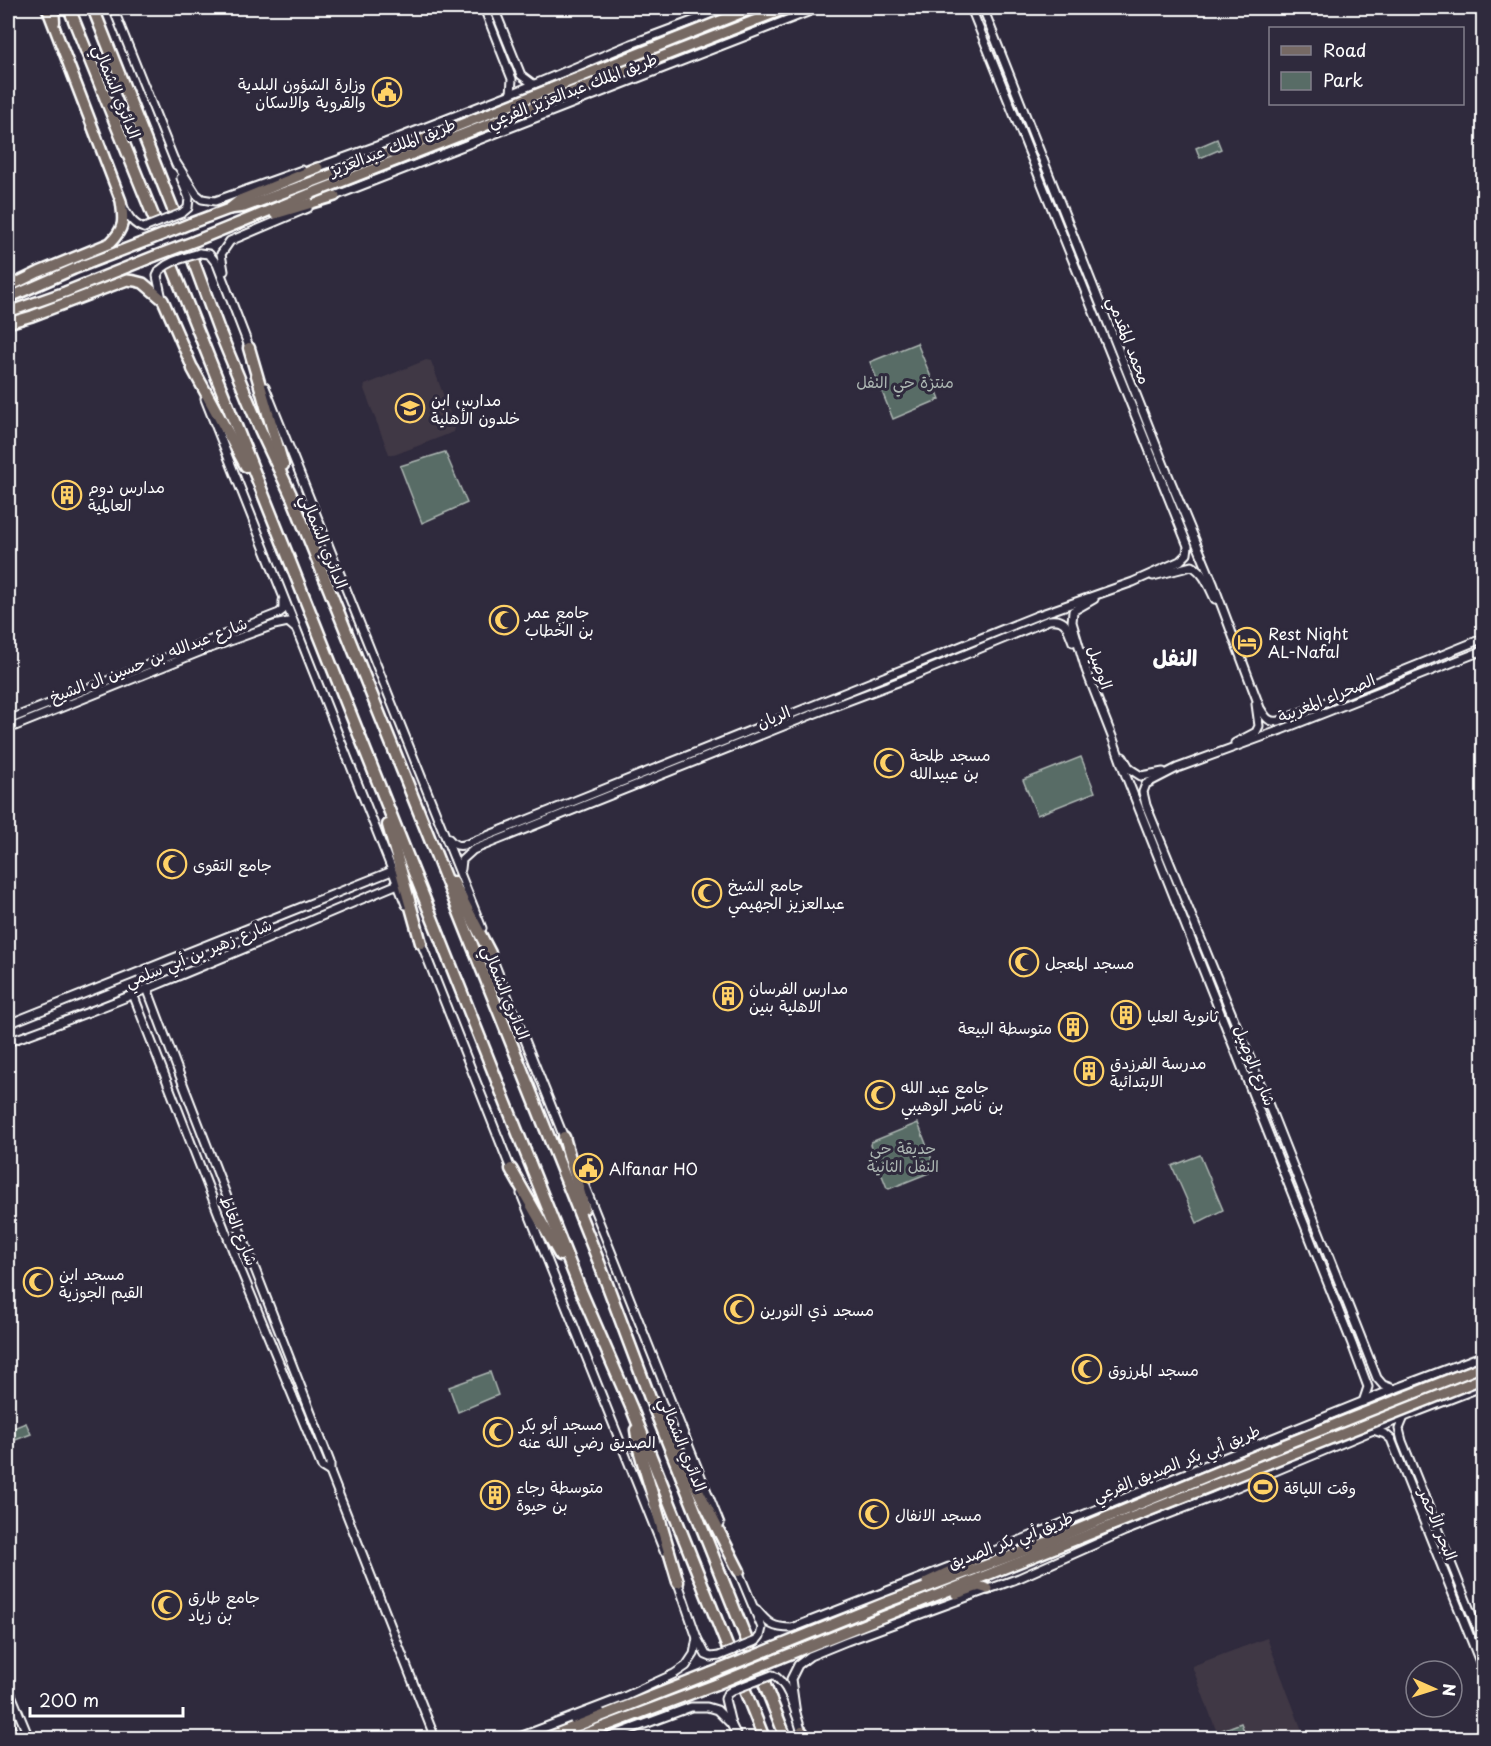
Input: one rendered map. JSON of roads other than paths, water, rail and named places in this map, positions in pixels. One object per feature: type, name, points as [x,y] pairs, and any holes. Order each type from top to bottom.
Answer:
[{"type":"highway","points":[[54,8],[54,22]]},
{"type":"highway","name":"الدائري الشمالي","points":[[69,8],[154,218]]},
{"type":"highway","name":"الدائري الشمالي","points":[[93,8],[178,213]]},
{"type":"highway","name":"الدائري الشمالي","points":[[196,256],[232,363],[292,497],[425,827],[786,1738]]},
{"type":"highway","points":[[173,268],[580,1289],[632,1409],[764,1738]]},
{"type":"highway","points":[[249,348],[292,497]]},
{"type":"highway","points":[[193,369],[269,507]]},
{"type":"highway","points":[[373,773],[421,943]]},
{"type":"highway","points":[[425,827],[490,953]]},
{"type":"highway","points":[[564,1137],[598,1260]]},
{"type":"highway","points":[[511,1169],[580,1289]]},
{"type":"highway","points":[[650,1398],[739,1571]]},
{"type":"highway","points":[[632,1409],[639,1449],[678,1582]]},
{"type":"main road","points":[[8,293],[39,272],[110,243],[123,223],[121,201],[47,8]]},
{"type":"main road","name":"طريق الملك عبدالعزيز","points":[[8,293],[229,209],[244,207],[430,137],[753,8]]},
{"type":"main road","name":"طريق الملك عبدالعزيز","points":[[8,312],[195,241],[787,8]]},
{"type":"main road","points":[[229,209],[240,200],[318,168]]},
{"type":"main road","points":[[232,226],[335,196]]},
{"type":"main road","points":[[8,322],[32,316],[127,280],[135,280],[143,283],[163,300],[193,369]]},
{"type":"main road","points":[[8,322],[64,292]]},
{"type":"main road","name":"طريق أبي بكر الصديق","points":[[573,1738],[717,1684],[911,1606],[1258,1455],[1480,1367]]},
{"type":"main road","name":"طريق أبي بكر الصديق","points":[[546,1738],[887,1602],[1041,1549],[1482,1381]]},
{"type":"main road","points":[[887,1602],[976,1558]]},
{"type":"main road","points":[[911,1606],[919,1607],[979,1586],[988,1589]]},
{"type":"main road","points":[[591,1738],[644,1711]]},
{"type":"street","name":"الدائري الشمالي","points":[[113,8],[189,198],[188,208],[178,213]]},
{"type":"street","points":[[484,8],[513,79],[511,94]]},
{"type":"street","points":[[494,8],[521,75],[533,84]]},
{"type":"street","name":"طريق الملك عبدالعزيز الفرعي","points":[[174,161],[196,194],[202,199],[215,201],[304,170],[318,168],[727,8]]},
{"type":"street","name":"طريق الملك عبدالعزيز الفرعي","points":[[232,302],[221,262],[221,254],[230,241],[335,196],[818,8]]},
{"type":"street","name":"محمد المقدمي","points":[[971,8],[1188,546],[1187,554],[1180,561],[1133,582]]},
{"type":"street","name":"محمد المقدمي","points":[[983,8],[1213,583],[1260,708],[1270,721]]},
{"type":"street","points":[[674,34],[690,22]]},
{"type":"street","points":[[631,44],[640,45]]},
{"type":"street","points":[[679,56],[693,57]]},
{"type":"street","points":[[509,70],[516,74],[517,66]]},
{"type":"street","points":[[640,78],[651,68]]},
{"type":"street","points":[[121,201],[128,217],[135,224],[144,228],[178,213]]},
{"type":"street","points":[[1063,234],[1071,230]]},
{"type":"street","name":"الدائري الشمالي","points":[[196,256],[209,254],[217,264],[462,877],[490,953],[762,1628],[756,1641],[718,1656],[706,1655],[697,1638]]},
{"type":"street","points":[[163,300],[157,276],[160,270],[176,260],[196,256]]},
{"type":"street","points":[[193,369],[650,1517],[678,1582],[697,1638],[693,1654],[686,1666],[674,1674],[657,1683],[517,1738]]},
{"type":"street","points":[[1157,468],[1164,465]]},
{"type":"street","points":[[1133,582],[1192,566],[1198,569],[1204,577],[1225,618]]},
{"type":"street","name":"الريان","points":[[465,845],[1036,616],[1133,582]]},
{"type":"street","name":"الريان","points":[[1081,607],[1103,592]]},
{"type":"street","points":[[272,616],[283,610],[283,598]]},
{"type":"street","name":"الوصيل","points":[[1081,607],[1073,611],[1072,622],[1086,670],[1113,739]]},
{"type":"street","points":[[272,616],[278,618],[278,622],[274,625]]},
{"type":"street","name":"شارع عبدالله بن حسين ال الشيخ","points":[[8,720],[272,616]]},
{"type":"street","name":"الريان","points":[[469,854],[1049,620],[1058,619],[1065,623],[1086,670]]},
{"type":"street","points":[[274,625],[288,622],[296,630]]},
{"type":"street","name":"شارع عبدالله بن حسين ال الشيخ","points":[[8,729],[202,651],[274,625]]},
{"type":"street","name":"الصحراء المغربية","points":[[1270,721],[1279,721],[1484,638]]},
{"type":"street","points":[[1456,649],[1460,658]]},
{"type":"street","name":"الصحراء المغربية","points":[[1178,768],[1484,650]]},
{"type":"street","points":[[1447,653],[1451,662]]},
{"type":"street","points":[[900,671],[903,680]]},
{"type":"street","name":"محمد المقدمي","points":[[1214,754],[1256,732],[1259,726],[1250,683]]},
{"type":"street","points":[[1113,739],[1130,769],[1141,776],[1178,768]]},
{"type":"street","name":"شارع الوصيل","points":[[1113,739],[1367,1382]]},
{"type":"street","name":"شارع الوصيل","points":[[1178,768],[1146,784],[1143,792],[1146,805],[1377,1378]]},
{"type":"street","points":[[445,835],[453,844],[465,845],[469,854],[461,863],[462,877]]},
{"type":"street","name":"شارع زهير بن أبي سلمي","points":[[8,1024],[392,871]]},
{"type":"street","name":"شارع زهير بن أبي سلمي","points":[[8,1042],[133,994],[398,884]]},
{"type":"street","points":[[1206,978],[1216,974]]},
{"type":"street","name":"شارع الغاط","points":[[147,988],[330,1462],[330,1472],[435,1738]]},
{"type":"street","name":"شارع الغاط","points":[[133,994],[322,1467],[330,1472]]},
{"type":"street","name":"طريق أبي بكر الصديق الفرعي","points":[[752,1603],[766,1622],[779,1628],[792,1628],[976,1558],[1394,1389],[1484,1355]]},
{"type":"street","points":[[1363,1402],[1367,1382],[1377,1378],[1383,1385],[1394,1389]]},
{"type":"street","points":[[796,1714],[791,1679],[798,1665],[810,1656],[1034,1572],[1125,1531],[1213,1497],[1404,1417],[1482,1381]]},
{"type":"street","points":[[1373,1430],[1386,1434],[1391,1439],[1401,1435],[1399,1429],[1404,1417]]},
{"type":"street","name":"البحر الأحمر","points":[[1401,1435],[1484,1645]]},
{"type":"street","name":"البحر الأحمر","points":[[1391,1439],[1484,1672]]},
{"type":"street","points":[[738,1738],[731,1724],[725,1699],[733,1690],[772,1675],[782,1681],[803,1736]]},
{"type":"street","points":[[8,1687],[29,1738]]},
{"type":"street","points":[[542,1729],[635,1703]]},
{"type":"street","points":[[607,1738],[691,1707],[707,1707],[717,1710],[731,1724]]},
{"type":"street","points":[[8,1721],[15,1738]]},
{"type":"tunnel","points":[[674,34],[673,45],[679,56]]},
{"type":"tunnel","points":[[640,45],[650,55],[651,68]]},
{"type":"tunnel","points":[[174,212],[193,260]]},
{"type":"tunnel","points":[[154,218],[173,268]]},
{"type":"tunnel","points":[[1237,1453],[1234,1462],[1235,1471],[1240,1478],[1249,1482]]},
{"type":"place","name":"وزارة الشؤون البلدية والقروية والاسكان","points":[[387,92]]},
{"type":"place","name":"مدارس ابن خلدون الأهلية","points":[[410,408]]},
{"type":"place","name":"مدارس دوم العالمية","points":[[67,495]]},
{"type":"place","name":"جامع عمر بن الخطاب","points":[[504,620]]},
{"type":"place","name":"Rest Night AL-Nafal","points":[[1247,642]]},
{"type":"place","name":"مسجد طلحة بن عبيدالله","points":[[889,763]]},
{"type":"place","name":"جامع التقوى","points":[[172,864]]},
{"type":"place","name":"جامع الشيخ عبدالعزيز الجهيمي","points":[[707,893]]},
{"type":"place","name":"مسجد المعجل","points":[[1024,962]]},
{"type":"place","name":"مدارس الفرسان الاهلية بنين","points":[[728,996]]},
{"type":"place","name":"ثانوية العليا","points":[[1126,1015]]},
{"type":"place","name":"متوسطة البيعة","points":[[1073,1027]]},
{"type":"place","name":"مدرسة الفرزدق الابتدائية","points":[[1089,1071]]},
{"type":"place","name":"جامع عبد الله بن ناصر الوهيبي","points":[[880,1095]]},
{"type":"place","name":"Alfanar HO","points":[[588,1168]]},
{"type":"place","name":"مسجد ابن القيم الجوزية","points":[[38,1282]]},
{"type":"place","name":"مسجد ذي النورين","points":[[739,1309]]},
{"type":"place","name":"مسجد المرزوق","points":[[1087,1369]]},
{"type":"place","name":"مسجد أبو بكر الصديق رضي الله عنه","points":[[498,1432]]},
{"type":"place","name":"وقت اللياقة","points":[[1263,1487]]},
{"type":"place","name":"متوسطة رجاء بن حيوة","points":[[495,1495]]},
{"type":"place","name":"مسجد الانفال","points":[[874,1514]]},
{"type":"place","name":"جامع طارق بن زياد","points":[[167,1605]]},
{"type":"district","name":"النفل","points":[[1175,656]]},
{"type":"park label","name":"منتزة حي النفل","points":[[905,381]]},
{"type":"park label","name":"حديقة حي النفل الثانية","points":[[903,1156]]}]
